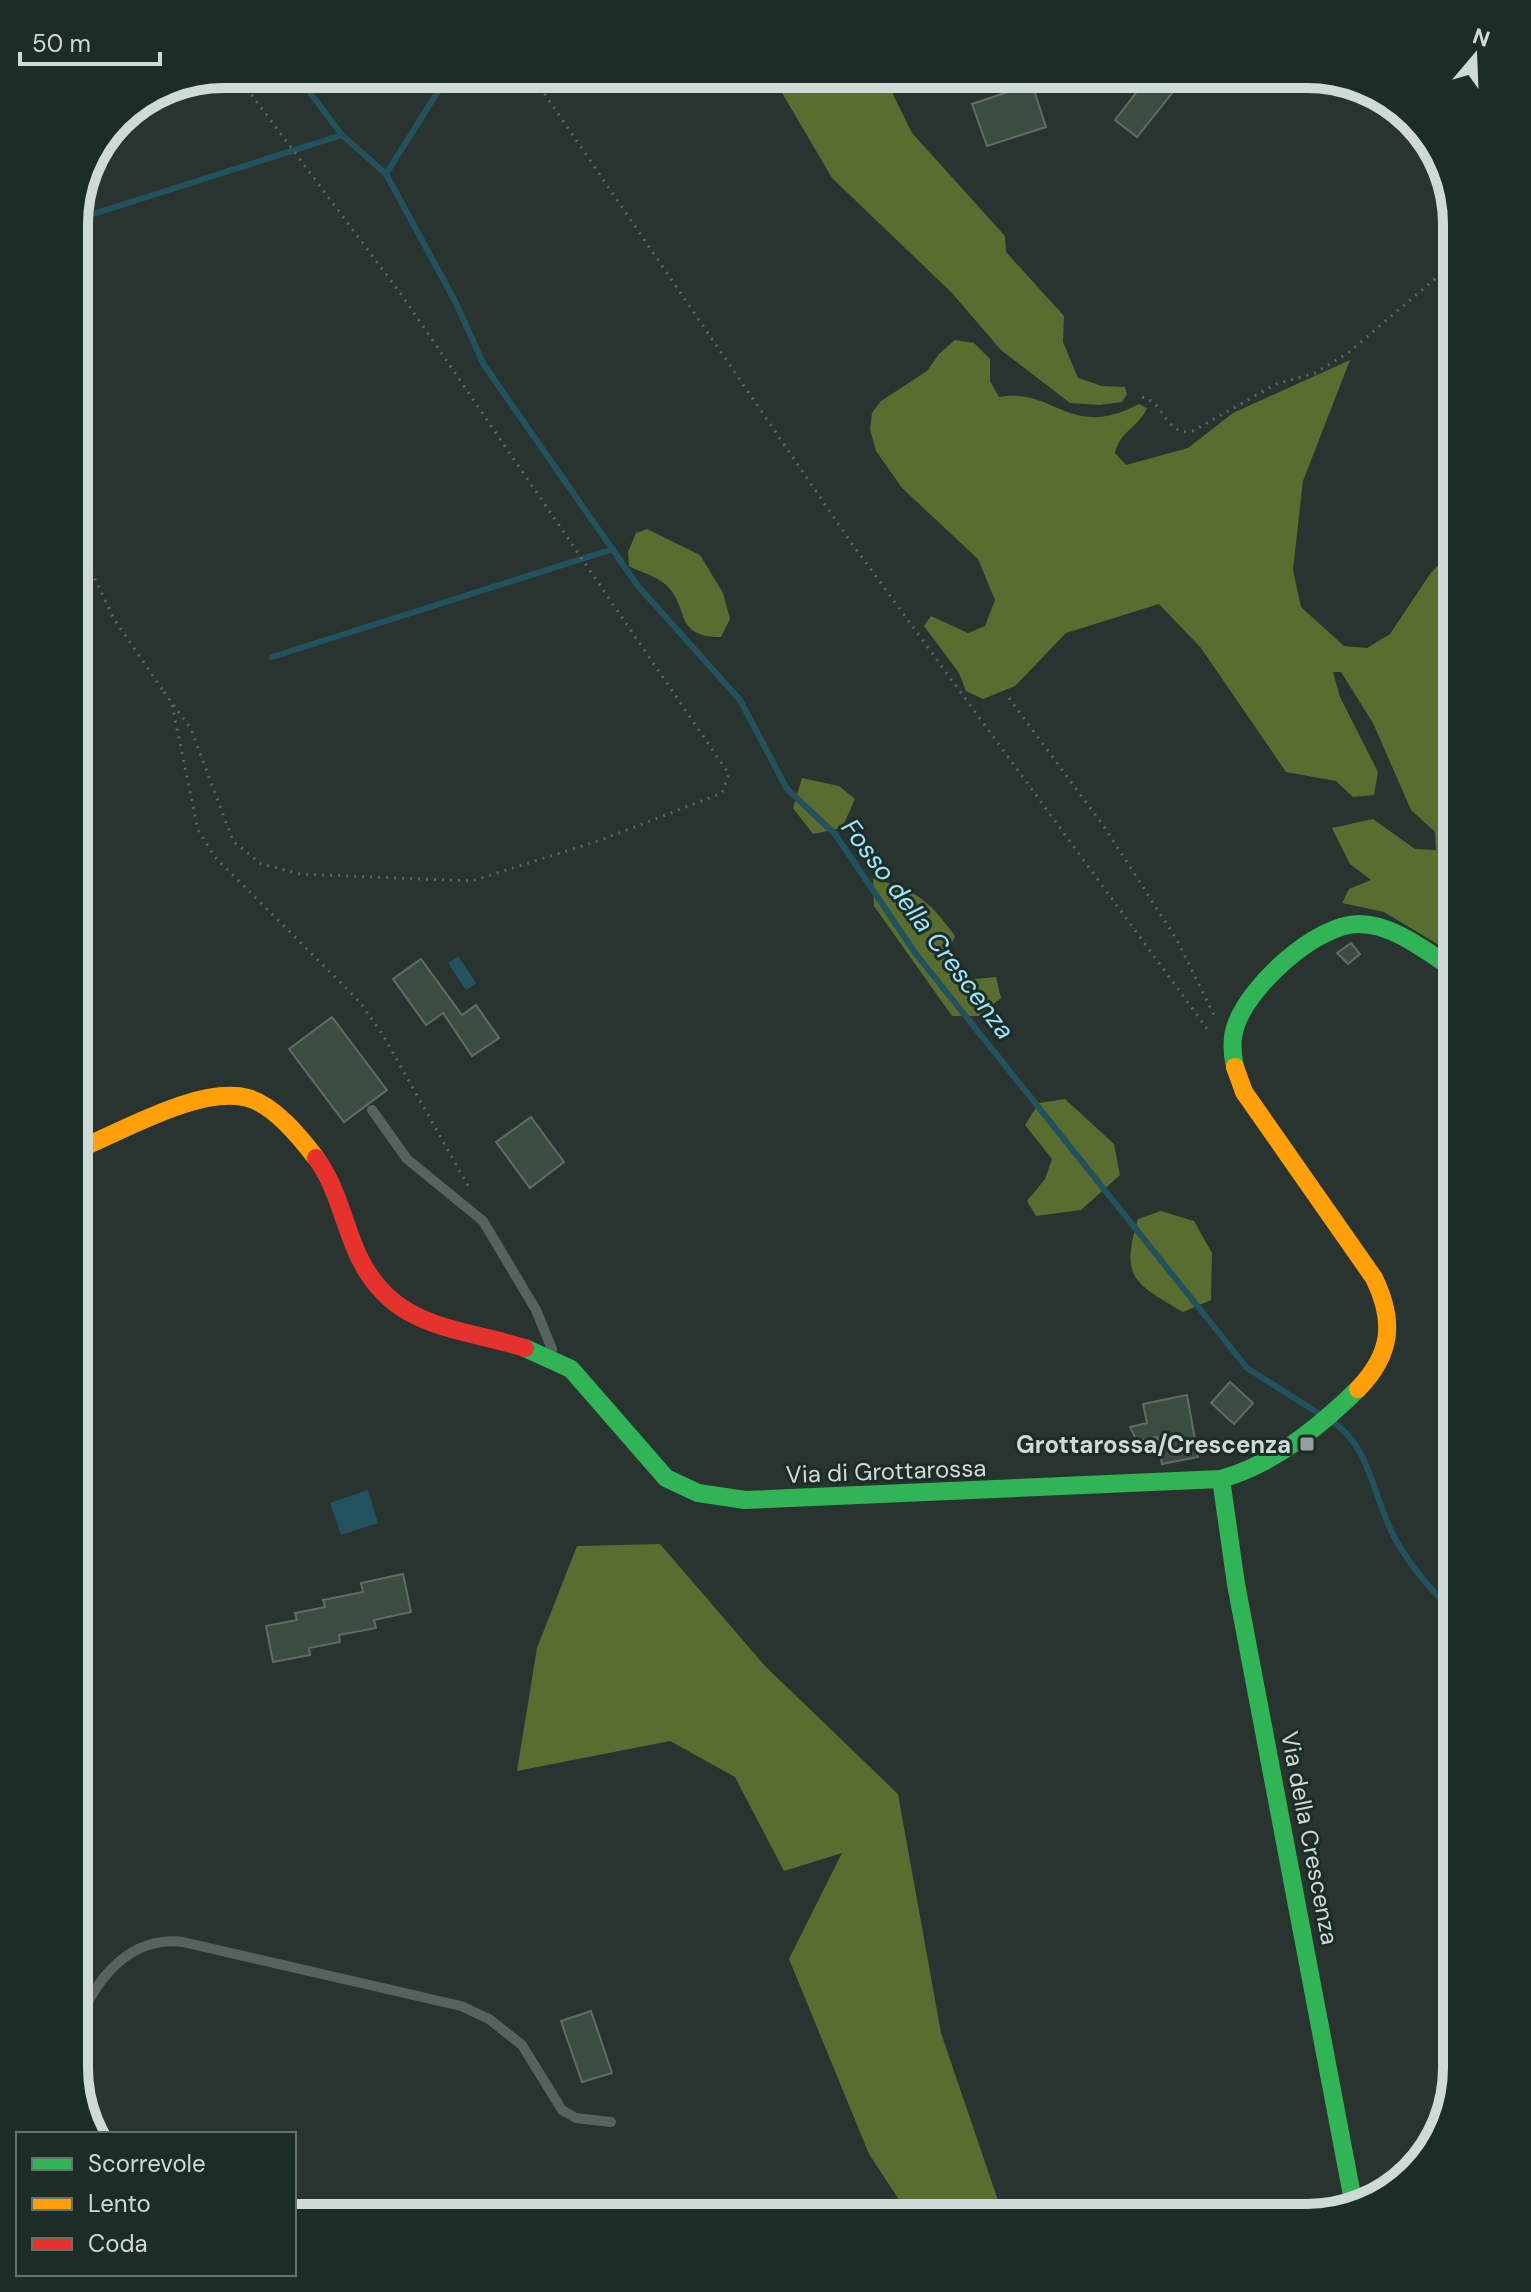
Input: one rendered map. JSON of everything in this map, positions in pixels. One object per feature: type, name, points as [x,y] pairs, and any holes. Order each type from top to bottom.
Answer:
[{"type":"street","points":[[1234,1027],[1255,992],[1314,939],[1341,925],[1368,925],[1389,932],[1443,963]]},
{"type":"street","name":"Via di Grottarossa","points":[[88,1145],[208,1098],[233,1094],[250,1098],[289,1128],[324,1170],[360,1260],[378,1288],[397,1306],[440,1329],[555,1359],[577,1375],[664,1477],[691,1491],[745,1500],[1221,1479],[1246,1472],[1347,1401],[1375,1372],[1386,1351],[1390,1332],[1386,1306],[1353,1245],[1249,1101],[1235,1067],[1234,1027]]},
{"type":"street","name":"Via della Crescenza","points":[[1221,1479],[1236,1584],[1352,2196]]},
{"type":"lane","points":[[372,1110],[407,1159],[483,1221],[536,1310],[555,1359]]},
{"type":"lane","points":[[88,2004],[115,1964],[149,1943],[183,1942],[461,2006],[489,2019],[522,2045],[562,2110],[576,2118],[611,2122]]},
{"type":"path","points":[[88,564],[114,619],[191,729],[233,841],[261,864],[300,874],[472,881],[601,840],[722,793],[729,774],[401,294],[246,88]]},
{"type":"path","points":[[541,88],[850,541],[1211,1034]]},
{"type":"path","points":[[1142,397],[1154,404],[1168,425],[1191,432],[1276,384],[1315,373],[1348,353],[1443,272]]},
{"type":"path","points":[[164,692],[179,730],[198,830],[214,856],[359,1001],[383,1035],[460,1169],[483,1221]]},
{"type":"path","points":[[1009,698],[1105,828],[1177,940],[1212,1013],[1234,1027]]},
{"type":"green space","points":[[779,88],[890,88],[912,133],[1005,236],[1006,252],[1064,316],[1063,342],[1078,378],[1102,386],[1125,387],[1127,394],[1122,402],[1100,405],[1070,403],[1001,350],[951,292],[832,178]]},
{"type":"green space","points":[[955,340],[974,343],[990,359],[990,381],[999,397],[1035,399],[1064,411],[1095,417],[1115,414],[1139,404],[1147,408],[1117,446],[1115,453],[1126,465],[1188,448],[1233,413],[1350,360],[1303,481],[1293,570],[1301,607],[1344,646],[1367,648],[1390,634],[1430,574],[1443,560],[1443,948],[1384,912],[1342,903],[1349,889],[1371,880],[1350,864],[1332,828],[1373,819],[1415,849],[1436,850],[1435,832],[1411,810],[1373,723],[1341,672],[1333,672],[1340,697],[1378,772],[1374,795],[1353,797],[1336,781],[1286,772],[1201,648],[1159,604],[1066,633],[1015,686],[983,699],[966,691],[959,673],[924,626],[931,616],[968,633],[985,626],[995,600],[978,559],[902,488],[876,451],[870,429],[872,413],[881,401],[927,371],[939,354]]},
{"type":"green space","points":[[647,529],[700,555],[723,593],[730,619],[721,637],[695,632],[684,619],[678,602],[665,584],[629,566],[628,552],[636,533]]},
{"type":"green space","points":[[802,778],[839,786],[855,799],[842,828],[813,834],[793,808]]},
{"type":"green space","points":[[873,878],[920,898],[955,936],[945,959],[952,981],[996,977],[1001,998],[979,1016],[952,1016],[874,906]]},
{"type":"green space","points":[[1065,1099],[1114,1144],[1120,1175],[1081,1210],[1036,1216],[1027,1201],[1045,1179],[1052,1159],[1025,1125],[1039,1103]]},
{"type":"green space","points":[[1161,1211],[1194,1221],[1212,1253],[1211,1300],[1183,1312],[1142,1285],[1131,1267],[1138,1219]]},
{"type":"green space","points":[[660,1544],[765,1666],[898,1794],[941,2033],[999,2204],[902,2204],[869,2154],[789,1959],[842,1853],[784,1871],[735,1777],[670,1741],[517,1771],[537,1648],[577,1546]]},
{"type":"water","points":[[458,956],[476,983],[466,990],[448,963]]},
{"type":"water","points":[[368,1490],[378,1523],[341,1535],[330,1503]]},
{"type":"building","points":[[1020,88],[1033,88],[1046,127],[987,146],[972,104]]},
{"type":"building","points":[[1140,88],[1168,88],[1173,92],[1137,137],[1115,120]]},
{"type":"building","points":[[1351,943],[1360,954],[1348,964],[1337,953]]},
{"type":"building","points":[[421,959],[462,1015],[476,1005],[499,1038],[472,1056],[443,1013],[426,1025],[393,979]]},
{"type":"building","points":[[332,1017],[387,1090],[344,1122],[289,1049]]},
{"type":"building","points":[[531,1117],[564,1162],[530,1188],[496,1142]]},
{"type":"building","points":[[1230,1382],[1253,1403],[1234,1424],[1211,1403]]},
{"type":"building","points":[[1187,1395],[1198,1457],[1162,1464],[1157,1437],[1137,1441],[1130,1427],[1147,1423],[1143,1404]]},
{"type":"building","points":[[403,1574],[411,1612],[374,1620],[376,1628],[339,1635],[340,1642],[309,1648],[310,1655],[273,1662],[266,1626],[297,1620],[295,1613],[325,1607],[323,1600],[363,1592],[361,1583]]},
{"type":"building","points":[[591,2011],[612,2073],[582,2082],[561,2021]]},
{"type":"waterway","name":"Fosso della Crescenza","points":[[307,88],[342,135],[386,174],[455,301],[484,365],[638,586],[740,700],[787,789],[835,834],[916,954],[1247,1368],[1318,1413]]},
{"type":"waterway","points":[[386,174],[440,88]]},
{"type":"waterway","points":[[88,216],[342,135]]},
{"type":"waterway","points":[[272,657],[613,549]]},
{"type":"waterway","name":"Fosso della Crescenza","points":[[1334,1423],[1357,1447],[1389,1527],[1403,1552],[1443,1602]]},
{"type":"traffic: fast","points":[[1235,1067],[1233,1035],[1243,1009],[1286,960],[1323,934],[1342,927],[1372,925],[1398,934],[1443,962]]},
{"type":"traffic: fast","points":[[525,1348],[571,1369],[666,1478],[698,1493],[745,1500],[1221,1479],[1259,1464],[1295,1443],[1358,1389]]},
{"type":"traffic: fast","points":[[1221,1479],[1236,1584],[1352,2196]]},
{"type":"traffic: slow","points":[[1235,1067],[1244,1092],[1374,1278],[1381,1294],[1387,1323],[1384,1350],[1358,1389]]},
{"type":"traffic: slow","points":[[88,1145],[184,1104],[228,1096],[248,1098],[267,1107],[316,1158]]},
{"type":"traffic: jam","points":[[316,1158],[334,1190],[355,1248],[369,1275],[385,1295],[425,1320],[525,1348]]},
{"type":"place","name":"Grottarossa/Crescenza","points":[[1307,1444]]}]
